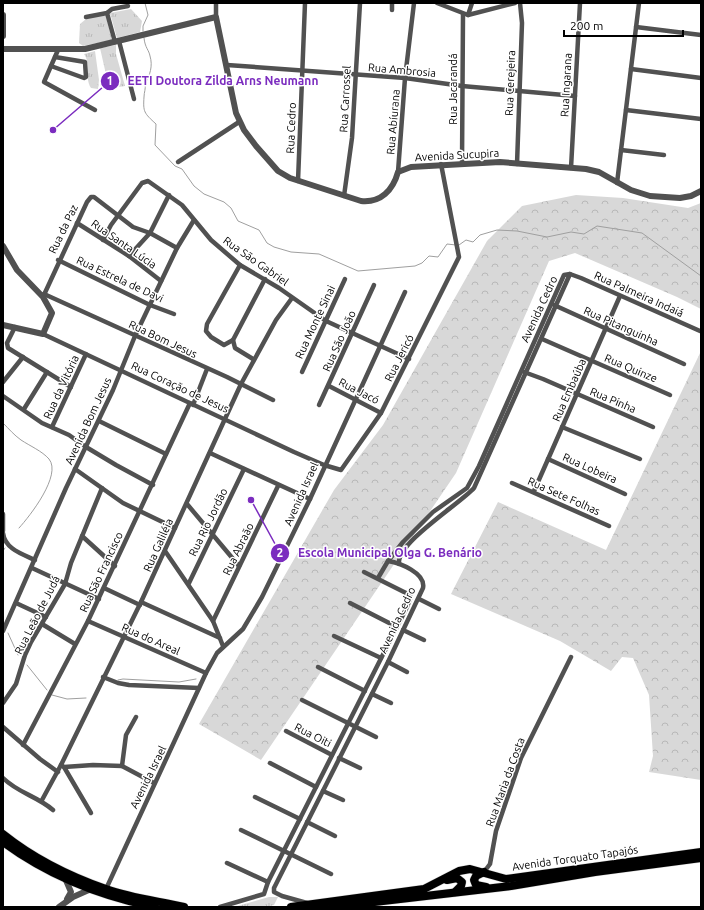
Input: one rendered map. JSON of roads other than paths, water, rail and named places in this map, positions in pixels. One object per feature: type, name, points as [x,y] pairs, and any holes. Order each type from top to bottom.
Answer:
[{"type":"highway","points":[[3,834],[40,859],[106,889],[184,907]]},
{"type":"highway","points":[[3,842],[32,861],[90,889],[118,898],[155,907]]},
{"type":"highway","name":"Avenida Torquato Tapajós","points":[[291,907],[424,888],[435,884],[459,871],[470,869],[506,879],[701,852]]},
{"type":"highway","name":"Avenida Torquato Tapajós","points":[[332,907],[494,888],[701,858]]},
{"type":"highway","points":[[484,872],[476,876],[474,883],[480,886],[494,888]]},
{"type":"highway","points":[[435,884],[457,878],[462,882],[461,886],[455,892]]},
{"type":"street","points":[[216,3],[216,17],[239,122],[256,146],[274,166],[282,173],[298,181],[344,196],[370,202],[378,200],[392,186],[398,172]]},
{"type":"street","name":"Rua Cedro","points":[[298,181],[305,3]]},
{"type":"street","name":"Rua Carrossel","points":[[344,196],[352,138],[360,3]]},
{"type":"street","points":[[392,3],[392,10]]},
{"type":"street","name":"Rua Abíurana","points":[[398,172],[414,3]]},
{"type":"street","points":[[437,3],[465,14],[515,3]]},
{"type":"street","name":"Rua Jacarandá","points":[[462,163],[462,86],[465,14],[472,3]]},
{"type":"street","name":"Rua Cerejeira","points":[[517,164],[518,91],[522,23],[520,3]]},
{"type":"street","name":"Rua Ingarana","points":[[571,168],[580,3]]},
{"type":"street","points":[[617,183],[639,3]]},
{"type":"street","points":[[86,17],[107,13],[112,9],[128,6]]},
{"type":"street","points":[[107,13],[134,99]]},
{"type":"street","points":[[3,15],[3,36]]},
{"type":"street","points":[[3,50],[75,50],[216,17]]},
{"type":"street","points":[[636,27],[701,35]]},
{"type":"street","points":[[58,50],[44,82],[95,110]]},
{"type":"street","points":[[51,66],[84,78],[87,76],[85,62],[55,57]]},
{"type":"street","name":"Rua Ambrosia","points":[[227,65],[406,78],[462,86],[575,96]]},
{"type":"street","points":[[631,69],[701,78]]},
{"type":"street","points":[[626,110],[701,118]]},
{"type":"street","points":[[178,162],[239,122]]},
{"type":"street","points":[[621,150],[664,155]]},
{"type":"street","name":"Avenida Sucupira","points":[[398,172],[411,167],[441,164],[517,164],[596,171],[631,190],[661,198],[691,196],[701,191]]},
{"type":"street","name":"Rua Jericó","points":[[336,469],[343,469],[381,412],[454,269],[460,254],[441,164]]},
{"type":"street","name":"Rua São Gabriel","points":[[118,216],[140,186],[145,181],[148,181],[188,210],[194,220],[220,250],[240,265],[265,279],[326,321],[353,332],[409,359]]},
{"type":"street","points":[[129,256],[150,233],[169,195]]},
{"type":"street","name":"Rua da Paz","points":[[43,295],[58,260],[88,200],[92,197],[133,227],[150,233],[177,248]]},
{"type":"street","points":[[103,240],[118,216]]},
{"type":"street","name":"Avenida Bom Jesus","points":[[3,631],[75,469],[99,421],[135,336],[177,248],[194,220]]},
{"type":"street","name":"Rua Santa Lúcia","points":[[77,223],[129,256],[161,282]]},
{"type":"street","points":[[3,246],[17,270],[43,295],[52,313],[43,334]]},
{"type":"street","name":"Rua Estrela de Davi","points":[[58,260],[150,305],[174,314]]},
{"type":"street","points":[[240,265],[207,324],[206,330],[211,338],[224,345],[233,340],[265,279]]},
{"type":"street","name":"Rua Palmeira Indaiá","points":[[570,274],[700,331]]},
{"type":"street","name":"Avenida Cedro","points":[[220,907],[263,895],[268,882],[285,851],[410,600],[410,595],[378,578],[388,561],[403,542],[440,508],[467,488],[563,276],[570,274]]},
{"type":"street","name":"Avenida Cedro","points":[[312,904],[282,896],[274,892],[275,884],[292,854],[418,599],[423,584],[420,576],[399,564],[399,557],[443,512],[470,493],[474,488],[570,274]]},
{"type":"street","name":"Rua Monte Sinai","points":[[302,372],[345,280]]},
{"type":"street","name":"Rua São João","points":[[319,405],[374,285]]},
{"type":"street","name":"Avenida Israel","points":[[106,889],[206,673],[223,646],[237,635],[248,622],[310,499],[324,465],[405,292]]},
{"type":"street","name":"Rua Bom Jesus","points":[[43,295],[241,384],[273,400]]},
{"type":"street","name":"Rua Embaúba","points":[[534,492],[620,296]]},
{"type":"street","name":"Rua Galiléia","points":[[42,800],[63,766],[103,677],[141,604],[253,359],[276,320],[292,298]]},
{"type":"street","name":"Rua Pitanguinha","points":[[550,304],[684,364]]},
{"type":"street","name":"Rua Coração de Jesus","points":[[3,325],[43,334],[324,465],[336,469]]},
{"type":"street","points":[[15,327],[7,346],[71,387]]},
{"type":"street","name":"Rua Quinze","points":[[542,339],[670,395]]},
{"type":"street","points":[[233,340],[235,348],[253,359]]},
{"type":"street","name":"Rua da Vitória","points":[[52,427],[86,354]]},
{"type":"street","points":[[3,382],[24,357]]},
{"type":"street","name":"Rua São Francisco","points":[[23,745],[99,599],[153,485],[166,454],[192,404],[207,369]]},
{"type":"street","name":"Rua Pinha","points":[[520,371],[653,427]]},
{"type":"street","points":[[24,409],[47,372]]},
{"type":"street","name":"Rua Jacó","points":[[329,386],[381,412]]},
{"type":"street","points":[[3,396],[24,409],[42,423],[69,435],[86,447],[153,485]]},
{"type":"street","points":[[99,421],[166,454]]},
{"type":"street","points":[[562,427],[640,459]]},
{"type":"street","points":[[486,448],[492,450]]},
{"type":"street","points":[[210,453],[278,486],[310,499]]},
{"type":"street","name":"Rua Lobeira","points":[[548,459],[625,494]]},
{"type":"street","points":[[75,469],[140,512],[175,528]]},
{"type":"street","name":"Rua Rio Jordão","points":[[188,583],[244,469]]},
{"type":"street","name":"Rua Sete Folhas","points":[[512,483],[609,526]]},
{"type":"street","name":"Rua Abraão","points":[[213,621],[278,486]]},
{"type":"street","name":"Rua Leão de Judá","points":[[3,703],[16,684],[25,655],[65,584],[82,536],[102,488]]},
{"type":"street","points":[[187,504],[239,566]]},
{"type":"street","points":[[440,508],[443,512]]},
{"type":"street","points":[[3,514],[3,532],[5,542],[9,546],[35,560]]},
{"type":"street","points":[[82,536],[115,566]]},
{"type":"street","points":[[165,551],[213,621],[223,646]]},
{"type":"street","points":[[388,561],[399,564]]},
{"type":"street","points":[[32,568],[99,599]]},
{"type":"street","points":[[364,572],[378,578]]},
{"type":"street","points":[[104,588],[220,638]]},
{"type":"street","points":[[410,595],[421,591]]},
{"type":"street","points":[[418,599],[439,609]]},
{"type":"street","points":[[16,603],[46,617]]},
{"type":"street","points":[[350,603],[397,627]]},
{"type":"street","name":"Rua do Areal","points":[[88,621],[206,673]]},
{"type":"street","points":[[42,624],[75,644]]},
{"type":"street","points":[[403,630],[424,640]]},
{"type":"street","points":[[334,636],[381,658]]},
{"type":"street","name":"Rua Maria da Costa","points":[[484,872],[490,864],[496,831],[521,758],[571,657]]},
{"type":"street","points":[[388,662],[407,672]]},
{"type":"street","points":[[318,667],[365,691]]},
{"type":"street","points":[[103,677],[118,683],[129,685],[199,688]]},
{"type":"street","points":[[372,694],[391,703]]},
{"type":"street","points":[[302,700],[376,737]]},
{"type":"street","points":[[122,766],[126,735],[136,717]]},
{"type":"street","points":[[3,727],[40,759],[58,772]]},
{"type":"street","name":"Rua Oiti","points":[[286,731],[332,755]]},
{"type":"street","name":"Rua Oiti","points":[[339,758],[360,768]]},
{"type":"street","points":[[270,763],[316,787]]},
{"type":"street","points":[[90,813],[63,766],[122,766],[154,783]]},
{"type":"street","points":[[3,778],[13,787],[42,800],[53,810]]},
{"type":"street","points":[[323,791],[343,800]]},
{"type":"street","points":[[255,797],[300,819]]},
{"type":"street","points":[[307,822],[335,836]]},
{"type":"street","points":[[241,830],[331,874]]},
{"type":"street","points":[[227,863],[268,882]]},
{"type":"street","points":[[61,905],[71,892],[65,878]]},
{"type":"street","points":[[61,905],[90,889]]},
{"type":"waterway","points":[[143,31],[143,26],[148,15],[145,3]]},
{"type":"waterway","points":[[144,38],[151,60],[150,74],[145,84],[144,106],[145,112],[156,124],[155,145],[175,166],[182,169],[194,186],[204,194],[224,202],[231,208],[238,221],[259,230],[267,243],[274,247],[291,252],[319,254],[358,271],[415,266],[422,263],[429,256],[438,257],[447,244],[456,245]]},
{"type":"waterway","points":[[459,245],[466,240],[473,242],[480,235],[497,230],[517,231],[547,237],[571,232],[584,234],[597,226],[642,233],[701,276]]},
{"type":"waterway","points":[[3,423],[18,438],[46,456],[52,466],[48,485],[43,495],[19,528]]},
{"type":"waterway","points":[[8,633],[18,655]]},
{"type":"waterway","points":[[27,665],[47,690]]},
{"type":"waterway","points":[[118,680],[179,682],[196,679]]},
{"type":"waterway","points":[[52,695],[67,699],[86,698]]},
{"type":"place","name":"EETI Doutora Zilda Arns Neumann","points":[[53,130]]},
{"type":"place","name":"Escola Municipal Olga G. Benário","points":[[251,500]]}]
